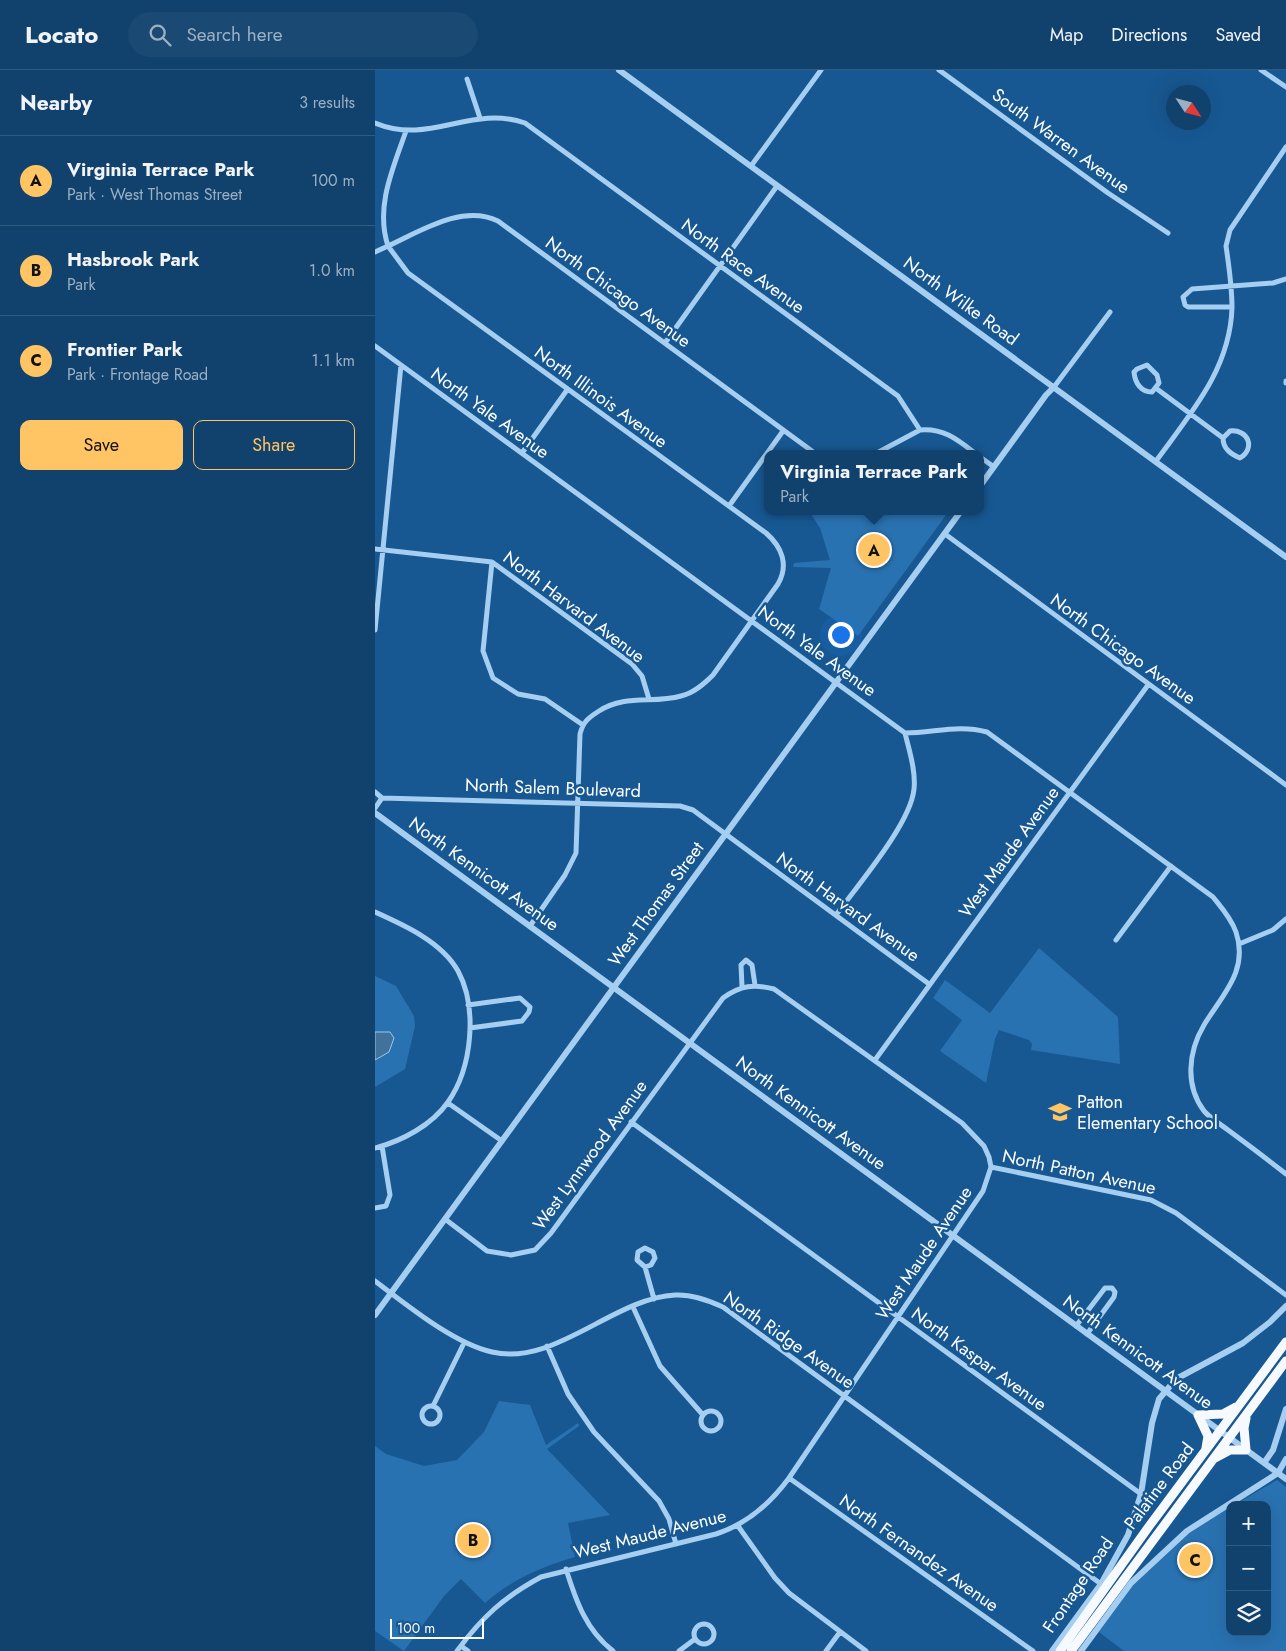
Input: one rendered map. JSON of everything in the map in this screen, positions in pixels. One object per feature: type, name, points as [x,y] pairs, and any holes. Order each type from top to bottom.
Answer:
[{"type":"highway","name":"Palatine Road","points":[[1060,1651],[1286,1342]]},
{"type":"highway","name":"Palatine Road","points":[[1071,1651],[1286,1361]]},
{"type":"highway","points":[[1204,1453],[1208,1436],[1198,1415],[1223,1414],[1239,1405]]},
{"type":"highway","points":[[1211,1461],[1230,1450],[1246,1450],[1243,1428],[1249,1411]]},
{"type":"street","name":"North Wilke Road","points":[[619,70],[1286,557]]},
{"type":"street","points":[[751,166],[821,70]]},
{"type":"street","name":"South Warren Avenue","points":[[939,70],[1108,193],[1168,233]]},
{"type":"street","points":[[1261,70],[1286,87]]},
{"type":"street","points":[[467,79],[480,118]]},
{"type":"street","name":"North Race Avenue","points":[[405,131],[428,130],[480,118],[506,118],[525,123],[897,396],[920,430]]},
{"type":"street","points":[[375,123],[405,131],[383,196],[382,230],[388,246]]},
{"type":"street","points":[[1156,461],[1204,395],[1222,360],[1228,340],[1232,307],[1226,246],[1230,230],[1285,151]]},
{"type":"street","points":[[665,343],[777,186]]},
{"type":"street","name":"North Chicago Avenue","points":[[375,252],[449,220],[468,215],[486,216],[508,227],[811,450]]},
{"type":"street","name":"North Illinois Avenue","points":[[388,246],[408,273],[770,537],[778,547],[784,567],[782,577],[751,621]]},
{"type":"street","points":[[1232,307],[1188,307],[1183,301],[1187,292],[1192,288],[1273,283],[1286,279]]},
{"type":"street","points":[[984,481],[1046,395],[1055,387],[1110,312]]},
{"type":"street","name":"North Yale Avenue","points":[[375,346],[905,733]]},
{"type":"street","points":[[1147,365],[1157,375],[1159,383],[1157,389],[1147,392],[1136,382],[1134,372],[1147,365]]},
{"type":"street","points":[[375,630],[401,366]]},
{"type":"street","points":[[1157,389],[1189,415],[1223,438],[1227,450],[1233,455],[1240,458],[1248,450],[1250,444],[1247,437],[1237,431],[1230,431],[1223,438]]},
{"type":"street","points":[[522,454],[567,390]]},
{"type":"street","points":[[882,450],[920,430],[949,434],[971,450]]},
{"type":"street","points":[[769,450],[783,431]]},
{"type":"street","points":[[729,506],[764,457]]},
{"type":"street","points":[[984,460],[994,467]]},
{"type":"street","name":"West Thomas Street","points":[[375,1315],[958,515]]},
{"type":"street","name":"North Chicago Avenue","points":[[945,534],[1286,785]]},
{"type":"street","name":"North Harvard Avenue","points":[[375,549],[492,562],[632,664],[642,676],[649,699]]},
{"type":"street","points":[[492,562],[483,651],[493,678],[518,694],[545,699],[583,725]]},
{"type":"street","points":[[531,926],[565,875],[576,853],[580,734],[587,719],[607,705],[625,700],[682,696],[703,685],[713,675],[751,621]]},
{"type":"street","name":"West Maude Avenue","points":[[875,1060],[1148,685]]},
{"type":"street","points":[[836,915],[899,828],[911,807],[915,777],[905,733],[923,733],[959,727],[987,732],[1213,896],[1229,918],[1239,944],[1237,968],[1233,983],[1204,1025],[1195,1042],[1190,1070],[1192,1092],[1205,1112],[1286,1174]]},
{"type":"street","points":[[375,792],[383,798],[375,808]]},
{"type":"street","name":"North Salem Boulevard","points":[[383,798],[680,806],[693,810],[726,835]]},
{"type":"street","name":"North Kennicott Avenue","points":[[375,813],[1220,1432],[1286,1478]]},
{"type":"street","name":"North Harvard Avenue","points":[[726,835],[929,984]]},
{"type":"street","points":[[1116,940],[1171,866]]},
{"type":"street","points":[[375,912],[415,932],[446,956],[461,979],[468,1005],[470,1028],[463,1069],[448,1103],[421,1127],[375,1148]]},
{"type":"street","points":[[1239,944],[1273,930],[1286,919]]},
{"type":"street","points":[[690,1043],[723,998],[742,986],[741,965],[746,960],[752,965],[755,985]]},
{"type":"street","name":"North Patton Avenue","points":[[742,986],[755,985],[774,989],[875,1060],[967,1127],[984,1146],[991,1167],[1151,1200],[1176,1213],[1286,1295]]},
{"type":"street","points":[[468,1005],[520,998],[529,1007],[529,1012],[522,1021],[470,1028]]},
{"type":"street","name":"West Lynnwood Avenue","points":[[445,1219],[487,1251],[511,1255],[535,1250],[551,1233],[690,1043]]},
{"type":"street","points":[[448,1103],[502,1141]]},
{"type":"street","name":"North Kaspar Avenue","points":[[631,1122],[1141,1494]]},
{"type":"street","points":[[375,1208],[386,1206],[390,1196],[382,1146]]},
{"type":"street","name":"West Maude Avenue","points":[[457,1651],[482,1619],[516,1590],[541,1577],[566,1569],[676,1544],[738,1526],[778,1493],[983,1191],[991,1167]]},
{"type":"street","points":[[645,1267],[654,1299]]},
{"type":"street","name":"North Ridge Avenue","points":[[375,1281],[463,1343],[504,1354],[523,1353],[547,1346],[654,1299],[675,1295],[691,1296],[723,1307],[1101,1584]]},
{"type":"street","points":[[1076,1326],[1105,1288],[1112,1288],[1115,1292],[1114,1297],[1087,1334]]},
{"type":"street","name":"Frontage Road","points":[[1052,1651],[1101,1584],[1128,1535],[1141,1494],[1152,1423],[1159,1398],[1176,1379],[1243,1343],[1270,1322],[1286,1306]]},
{"type":"street","points":[[633,1307],[660,1366],[703,1415]]},
{"type":"street","points":[[433,1406],[463,1343]]},
{"type":"street","points":[[547,1346],[569,1394],[594,1432],[659,1501],[669,1519],[676,1544]]},
{"type":"street","points":[[1264,1463],[1273,1450],[1286,1409]]},
{"type":"street","points":[[709,1411],[715,1411],[720,1417],[720,1425],[715,1430],[706,1430],[701,1421],[703,1415],[709,1411]]},
{"type":"street","points":[[1081,1651],[1131,1583],[1187,1531],[1278,1473],[1286,1459]]},
{"type":"street","name":"North Fernandez Avenue","points":[[789,1478],[1033,1651]]},
{"type":"street","points":[[738,1526],[782,1586],[866,1651]]},
{"type":"street","points":[[566,1569],[579,1610],[597,1635],[613,1651]]},
{"type":"street","points":[[826,1651],[840,1632]]},
{"type":"street","points":[[679,1651],[695,1639]]},
{"type":"street","points":[[461,1646],[468,1651]]},
{"type":"shaded area","points":[[812,515],[946,515],[858,636],[819,609],[831,568],[793,567],[794,563],[830,560],[820,528]]},
{"type":"shaded area","points":[[1039,948],[1118,1017],[1120,1064],[1031,1050],[1032,1044],[1029,1040],[999,1030],[995,1039],[986,1083],[940,1051],[962,1020],[933,998],[945,980],[990,1013]]},
{"type":"shaded area","points":[[375,976],[396,986],[414,1016],[415,1026],[405,1069],[375,1087]]},
{"type":"shaded area","points":[[375,1032],[390,1032],[394,1038],[389,1052],[375,1060]]},
{"type":"shaded area","points":[[499,1401],[530,1405],[546,1445],[578,1423],[579,1426],[547,1449],[610,1515],[568,1523],[575,1557],[528,1575],[506,1587],[485,1603],[461,1579],[444,1596],[404,1651],[375,1631],[375,1446],[386,1454],[424,1466],[457,1460],[484,1432]]},
{"type":"shaded area","points":[[1277,1480],[1286,1487],[1286,1651],[1124,1651],[1099,1632],[1132,1586],[1187,1535],[1226,1510],[1226,1636],[1271,1636],[1271,1501],[1241,1501]]},
{"type":"place","name":"Virginia Terrace Park","points":[[874,550]]},
{"type":"place","name":"Patton Elementary School","points":[[1060,1112]]},
{"type":"place","name":"Hasbrook Park","points":[[473,1540]]},
{"type":"place","name":"Frontier Park","points":[[1195,1560]]}]
